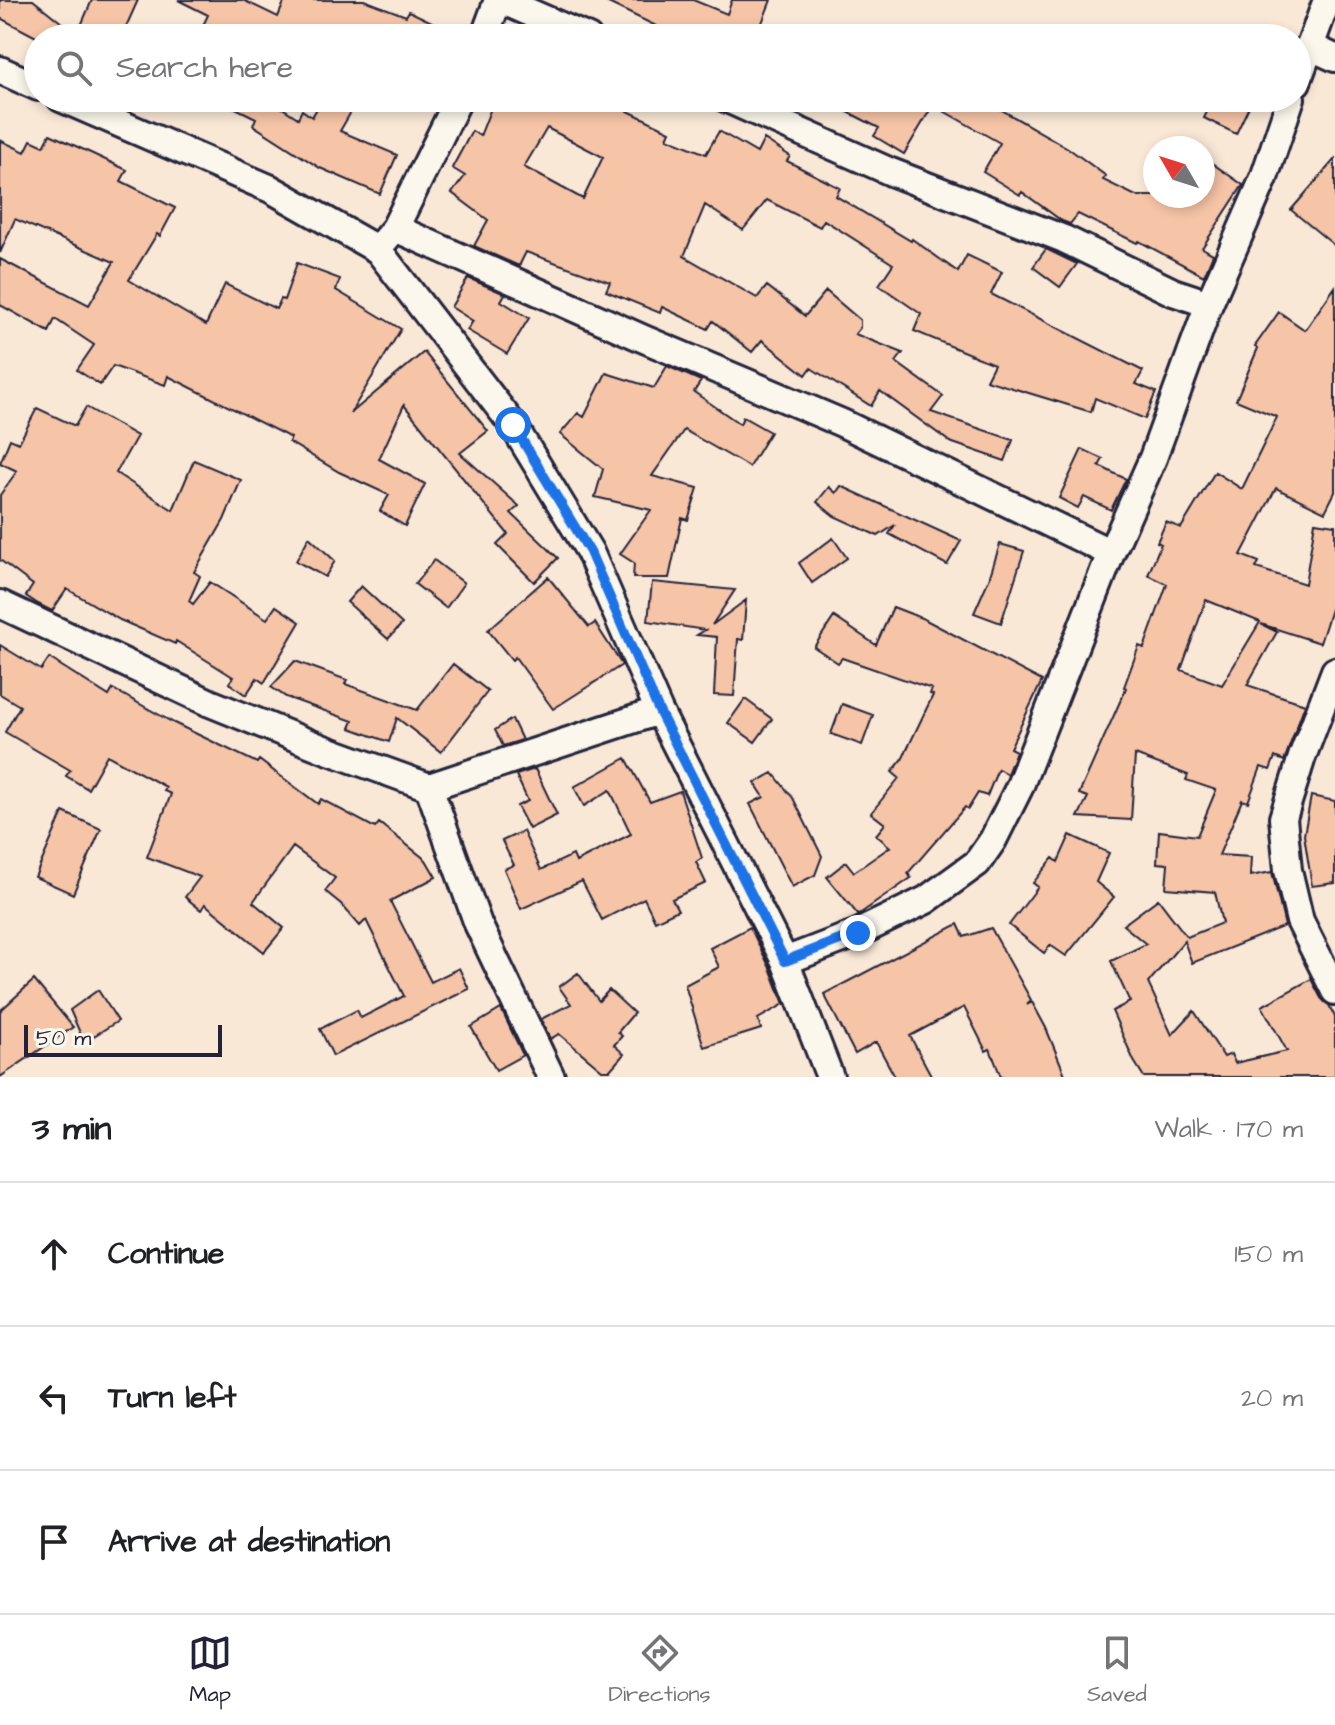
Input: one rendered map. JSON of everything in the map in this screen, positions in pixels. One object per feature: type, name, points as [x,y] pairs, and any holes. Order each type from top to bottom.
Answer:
[{"type":"street","points":[[490,24],[500,0],[556,24]]},
{"type":"street","points":[[1311,41],[1327,0]]},
{"type":"street","points":[[1311,47],[1335,58]]},
{"type":"street","points":[[0,70],[24,81]]},
{"type":"street","points":[[93,112],[271,189],[378,250],[521,438],[590,552],[659,711],[785,961],[830,1077]]},
{"type":"street","points":[[378,250],[395,228],[452,112]]},
{"type":"street","points":[[756,112],[891,172],[1064,239],[1173,292],[1209,304]]},
{"type":"street","points":[[785,961],[858,933],[926,900],[977,863],[993,840],[1019,788],[1069,667],[1111,553],[1153,458],[1209,304],[1264,178],[1286,112]]},
{"type":"street","points":[[395,228],[842,423],[1111,553]]},
{"type":"street","points":[[0,604],[210,703],[429,787],[659,711]]},
{"type":"street","points":[[1335,671],[1302,757],[1283,818],[1288,870],[1300,921],[1335,991]]},
{"type":"street","points":[[429,787],[478,924],[551,1077]]},
{"type":"building","points":[[0,0],[33,0],[63,24],[24,24],[24,31],[0,18]]},
{"type":"building","points":[[92,0],[138,0],[127,24],[82,24]]},
{"type":"building","points":[[178,0],[243,0],[278,17],[285,0],[364,0],[406,16],[409,11],[436,24],[204,24],[208,15]]},
{"type":"building","points":[[602,0],[693,0],[727,14],[732,0],[771,0],[762,24],[652,24]]},
{"type":"building","points":[[244,112],[289,112],[298,118],[301,112],[312,117],[315,112],[351,112],[340,131],[397,155],[380,194],[320,168],[253,125],[256,118]]},
{"type":"building","points":[[489,112],[630,112],[670,131],[667,138],[706,154],[719,131],[757,153],[764,139],[790,156],[787,161],[840,188],[836,196],[912,239],[958,272],[967,255],[1002,272],[991,294],[1143,371],[1136,384],[1156,392],[1145,419],[1095,398],[1091,412],[986,380],[994,364],[914,331],[921,314],[879,285],[893,264],[824,220],[820,227],[767,200],[743,230],[705,205],[684,256],[757,298],[767,286],[805,316],[826,291],[860,320],[860,328],[855,334],[903,353],[896,362],[943,396],[931,412],[1013,440],[1005,461],[950,442],[880,391],[871,406],[811,368],[806,375],[762,340],[752,352],[713,321],[708,329],[662,307],[660,313],[606,291],[610,282],[526,252],[519,266],[474,246],[488,220],[452,193],[465,176],[452,168],[472,131],[480,136]],"holes":[[[547,128],[603,157],[583,199],[524,167]]]},
{"type":"building","points":[[848,112],[929,112],[904,154],[874,136],[879,128]]},
{"type":"building","points":[[945,112],[1005,112],[1068,148],[1106,176],[1103,180],[1136,196],[1143,196],[1143,208],[1215,208],[1215,165],[1243,185],[1202,248],[1213,254],[1204,276],[1139,241],[1137,243],[1078,214],[1070,224],[1062,221],[1022,192],[1020,195],[983,172],[1000,143]]},
{"type":"building","points":[[1207,112],[1246,112],[1236,134],[1204,118]]},
{"type":"building","points":[[50,134],[127,170],[121,181],[175,208],[160,236],[157,234],[129,280],[206,325],[225,284],[276,309],[281,299],[284,300],[297,263],[340,279],[336,290],[401,329],[350,414],[424,352],[488,431],[460,453],[519,506],[511,513],[558,558],[534,582],[497,545],[508,534],[404,405],[379,459],[425,484],[405,526],[380,511],[389,495],[339,472],[289,442],[291,438],[168,376],[165,385],[113,366],[100,385],[77,370],[94,345],[55,319],[49,332],[0,305],[0,259],[89,305],[114,262],[15,219],[0,253],[0,140],[25,152],[31,140],[44,146]]},
{"type":"building","points":[[1335,159],[1335,246],[1291,210]]},
{"type":"building","points":[[1046,249],[1077,264],[1060,287],[1033,267]]},
{"type":"building","points":[[468,278],[505,294],[501,301],[529,318],[507,354],[467,330],[473,321],[451,307]]},
{"type":"building","points":[[1335,287],[1335,492],[1325,512],[1276,488],[1241,555],[1259,562],[1256,568],[1305,584],[1315,522],[1335,525],[1335,597],[1320,643],[1261,624],[1277,632],[1247,685],[1305,704],[1284,761],[1275,757],[1270,770],[1261,767],[1248,802],[1242,800],[1219,855],[1251,857],[1250,876],[1272,872],[1285,926],[1192,963],[1184,941],[1148,983],[1172,1035],[1194,1011],[1224,1057],[1231,1054],[1235,1063],[1287,1051],[1262,1006],[1311,979],[1335,1017],[1335,1077],[1144,1077],[1112,1011],[1130,1002],[1111,961],[1146,944],[1123,925],[1158,899],[1187,937],[1222,923],[1215,892],[1166,888],[1168,864],[1157,863],[1159,831],[1197,836],[1216,790],[1186,780],[1188,775],[1135,755],[1131,820],[1078,817],[1088,797],[1079,794],[1126,688],[1139,646],[1144,648],[1167,584],[1148,575],[1166,522],[1181,528],[1215,472],[1242,489],[1277,417],[1236,400],[1258,348],[1255,346],[1279,312],[1305,330]],"holes":[[[1206,600],[1260,622],[1222,685],[1181,670]]]},
{"type":"building","points":[[667,366],[701,381],[694,392],[740,424],[743,417],[770,432],[749,467],[684,430],[652,476],[698,488],[688,520],[682,518],[669,578],[633,578],[634,563],[620,554],[651,510],[595,497],[603,469],[560,434],[578,413],[584,417],[606,373],[654,388]]},
{"type":"building","points":[[86,407],[137,436],[116,473],[173,510],[194,460],[241,480],[224,520],[194,572],[200,576],[189,601],[193,604],[210,582],[267,619],[276,606],[300,622],[264,683],[257,678],[246,695],[229,683],[233,677],[176,641],[175,644],[120,620],[67,589],[52,611],[38,604],[26,596],[33,585],[0,560],[0,495],[17,471],[0,463],[10,439],[19,443],[37,408],[75,426]]},
{"type":"building","points":[[1082,449],[1103,459],[1099,466],[1126,479],[1111,510],[1084,497],[1078,508],[1059,498]]},
{"type":"building","points":[[841,486],[961,541],[947,565],[889,534],[895,525],[878,536],[834,516],[817,502],[829,487],[836,493]]},
{"type":"building","points":[[309,537],[335,561],[325,577],[296,561]]},
{"type":"building","points":[[833,538],[847,558],[812,583],[799,563]]},
{"type":"building","points":[[1000,544],[1024,551],[1001,623],[974,613]]},
{"type":"building","points":[[434,560],[464,583],[446,608],[415,584]]},
{"type":"building","points":[[548,577],[589,627],[595,623],[622,665],[553,709],[515,657],[512,660],[488,630]]},
{"type":"building","points":[[652,582],[735,590],[712,625],[746,600],[743,640],[738,639],[734,696],[714,695],[717,637],[697,635],[705,630],[648,621]]},
{"type":"building","points":[[361,586],[402,624],[388,639],[347,602]]},
{"type":"building","points":[[893,607],[924,619],[1042,681],[1010,748],[1016,751],[1007,774],[998,769],[987,796],[978,793],[968,809],[965,807],[908,873],[911,878],[858,915],[827,877],[846,862],[854,872],[890,847],[876,835],[885,824],[871,813],[899,778],[892,772],[902,760],[933,695],[930,694],[932,689],[842,658],[838,663],[814,647],[834,617],[876,645]]},
{"type":"building","points":[[0,645],[41,670],[49,658],[109,696],[113,689],[174,723],[257,763],[259,760],[318,804],[321,799],[375,828],[379,823],[426,860],[436,877],[390,901],[431,982],[459,968],[469,989],[333,1056],[320,1029],[357,1010],[361,1018],[404,996],[366,920],[360,926],[325,891],[335,878],[293,847],[253,902],[284,928],[264,952],[205,904],[201,910],[185,897],[200,877],[147,857],[171,794],[164,791],[166,787],[107,755],[88,789],[66,776],[70,770],[5,732],[20,706],[0,694]]},
{"type":"building","points":[[295,661],[347,680],[345,684],[417,710],[453,664],[488,691],[441,752],[397,718],[389,742],[350,728],[353,721],[286,697],[271,687]]},
{"type":"building","points":[[745,699],[772,719],[755,742],[728,723]]},
{"type":"building","points":[[842,704],[873,715],[862,745],[831,734]]},
{"type":"building","points":[[512,719],[522,740],[503,746],[495,730]]},
{"type":"building","points":[[626,758],[650,802],[680,791],[702,858],[696,862],[706,883],[672,899],[678,910],[655,921],[644,898],[602,920],[582,881],[521,909],[504,869],[514,865],[502,841],[523,831],[541,870],[573,855],[576,862],[631,834],[610,790],[584,806],[574,787]]},
{"type":"building","points":[[535,769],[557,815],[529,829],[517,806],[528,801],[516,775]]},
{"type":"building","points":[[773,773],[793,798],[822,856],[815,875],[792,887],[750,804],[764,797],[755,783]]},
{"type":"building","points":[[1311,796],[1335,801],[1335,883],[1312,886],[1304,835]]},
{"type":"building","points":[[63,812],[101,829],[73,894],[35,877]]},
{"type":"building","points":[[1070,835],[1109,853],[1096,882],[1114,897],[1066,956],[1050,945],[1044,953],[1009,925],[1038,887],[1033,883],[1053,858],[1058,862]]},
{"type":"building","points":[[958,924],[964,937],[991,928],[1031,1000],[1027,1005],[1032,1002],[1046,1028],[1066,1077],[1001,1077],[990,1049],[986,1051],[964,1007],[910,1036],[932,1077],[895,1077],[876,1042],[855,1054],[824,994]]},
{"type":"building","points":[[750,927],[784,1004],[758,1019],[761,1029],[704,1047],[685,985],[719,967],[710,948]]},
{"type":"building","points":[[578,973],[599,1001],[609,990],[634,1013],[618,1032],[622,1036],[614,1045],[624,1054],[610,1070],[602,1070],[559,1034],[550,1039],[541,1019],[571,1004],[559,987]]},
{"type":"building","points":[[34,980],[73,1027],[0,1077],[0,1011]]},
{"type":"building","points":[[98,990],[118,1021],[84,1042],[70,1010]]},
{"type":"building","points":[[501,1009],[523,1055],[496,1070],[471,1027]]},
{"type":"route","points":[[513,425],[590,552],[659,711],[785,961],[858,933]]}]
